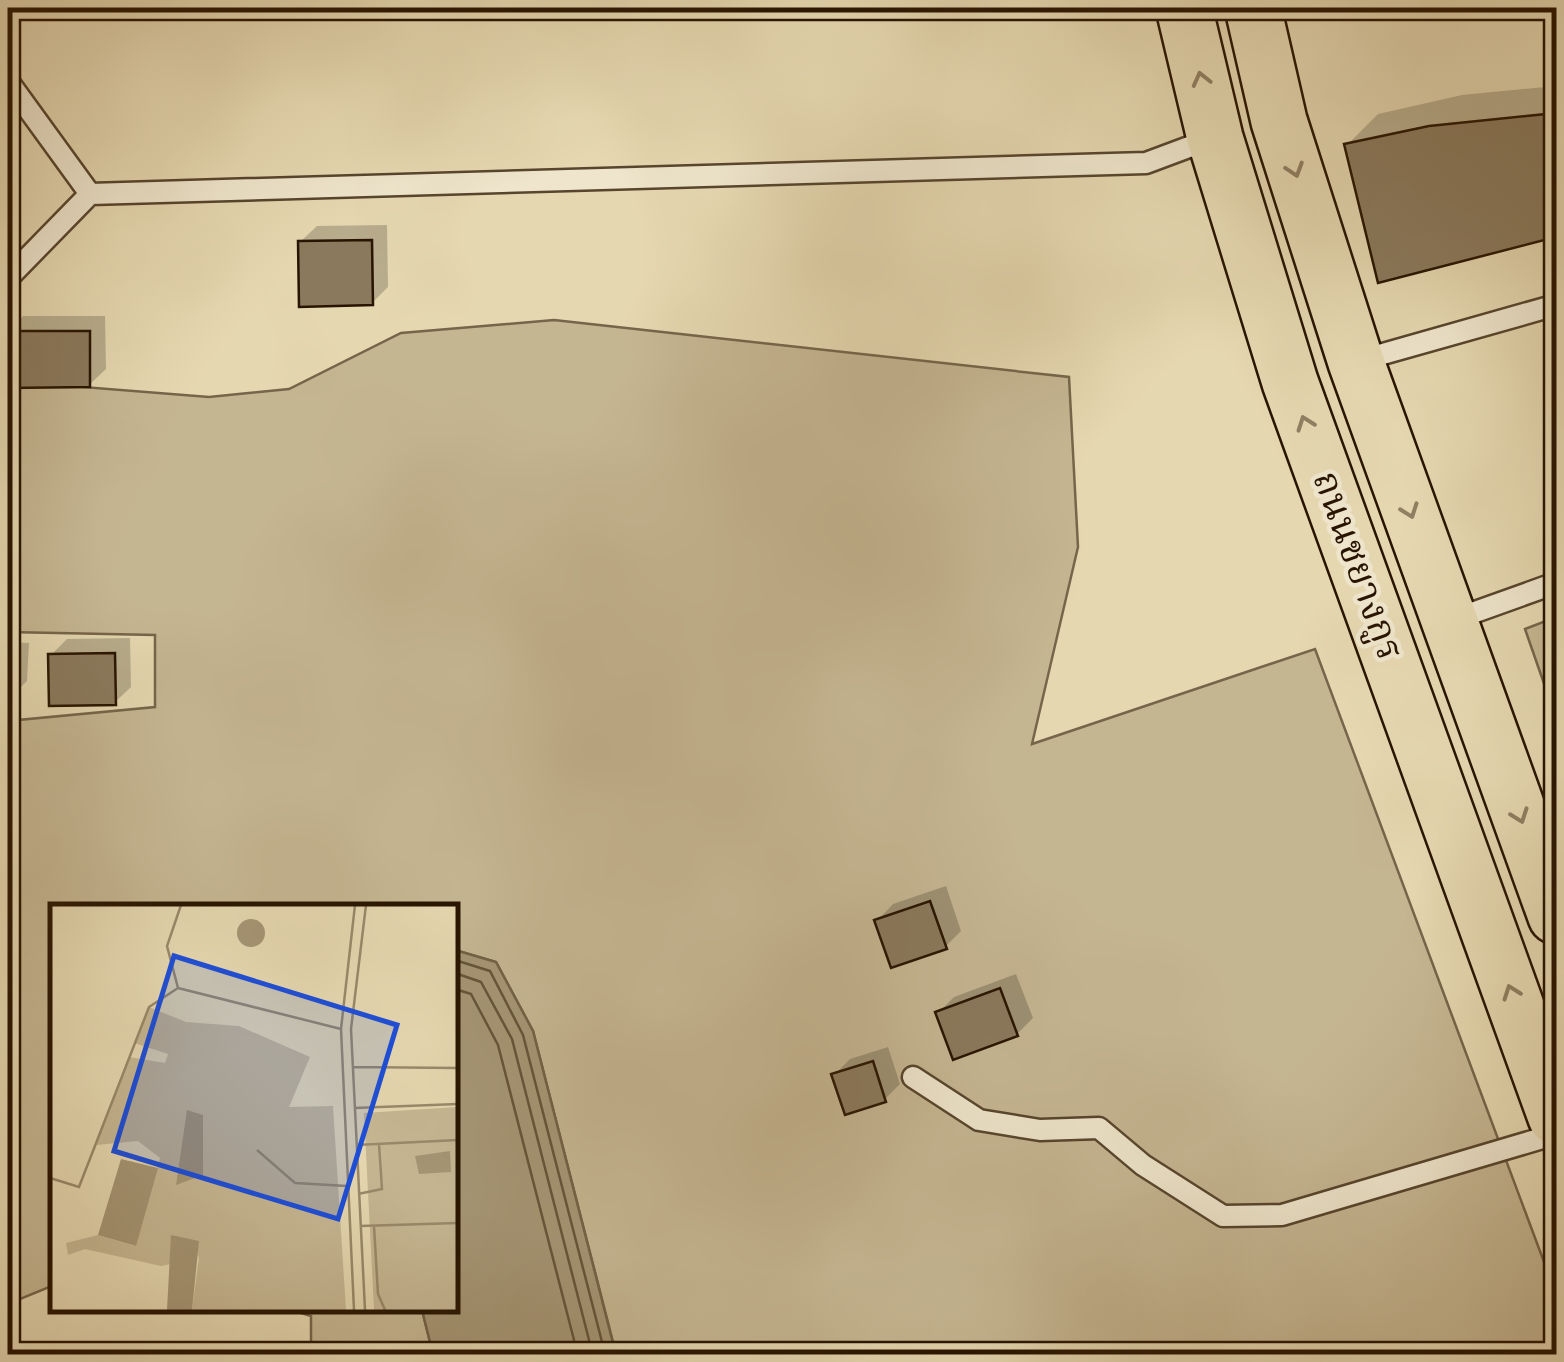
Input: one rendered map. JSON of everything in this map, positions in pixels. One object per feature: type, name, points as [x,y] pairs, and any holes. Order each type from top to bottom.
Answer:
[{"type":"highway","name":"ถนนชยางกูร","points":[[1184,8],[1215,138],[1290,382],[1556,1117]]},
{"type":"highway","name":"ถนนชยางกูร","points":[[1253,8],[1279,120],[1356,362],[1556,916]]},
{"type":"lane","points":[[8,81],[90,194]]},
{"type":"lane","points":[[8,278],[90,194],[1146,162],[1215,138]]},
{"type":"lane","points":[[1356,362],[1556,304]]},
{"type":"lane","points":[[1450,621],[1556,583]]},
{"type":"lane","points":[[914,1077],[978,1120],[1040,1130],[1099,1128],[1142,1165],[1223,1216],[1282,1216],[1556,1134]]},
{"type":"shaded area","points":[[554,320],[1069,377],[1078,547],[1032,744],[1315,649],[1556,1294],[1556,1354],[607,1354],[614,1346],[533,1031],[496,962],[458,951],[458,904],[50,904],[50,1287],[8,1304],[8,721],[155,707],[155,635],[8,632],[8,381],[209,397],[289,389],[401,333]]},
{"type":"shaded area","points":[[1556,617],[1556,718],[1525,629]]},
{"type":"shaded area","points":[[298,1312],[422,1312],[433,1354],[311,1354],[311,1316]]},
{"type":"water","points":[[458,951],[496,962],[533,1031],[614,1347],[607,1354],[433,1354],[422,1312],[458,1312]]},
{"type":"building","points":[[1556,113],[1556,237],[1378,283],[1344,144],[1429,126]]},
{"type":"building","points":[[372,240],[373,305],[299,307],[298,241]]},
{"type":"building","points":[[8,331],[90,331],[90,387],[8,388]]},
{"type":"building","points":[[115,653],[116,705],[49,706],[48,654]]},
{"type":"building","points":[[930,901],[947,949],[891,968],[874,920]]},
{"type":"building","points":[[1000,988],[1018,1036],[953,1060],[935,1012]]},
{"type":"building","points":[[873,1061],[886,1102],[845,1115],[831,1074]]}]
